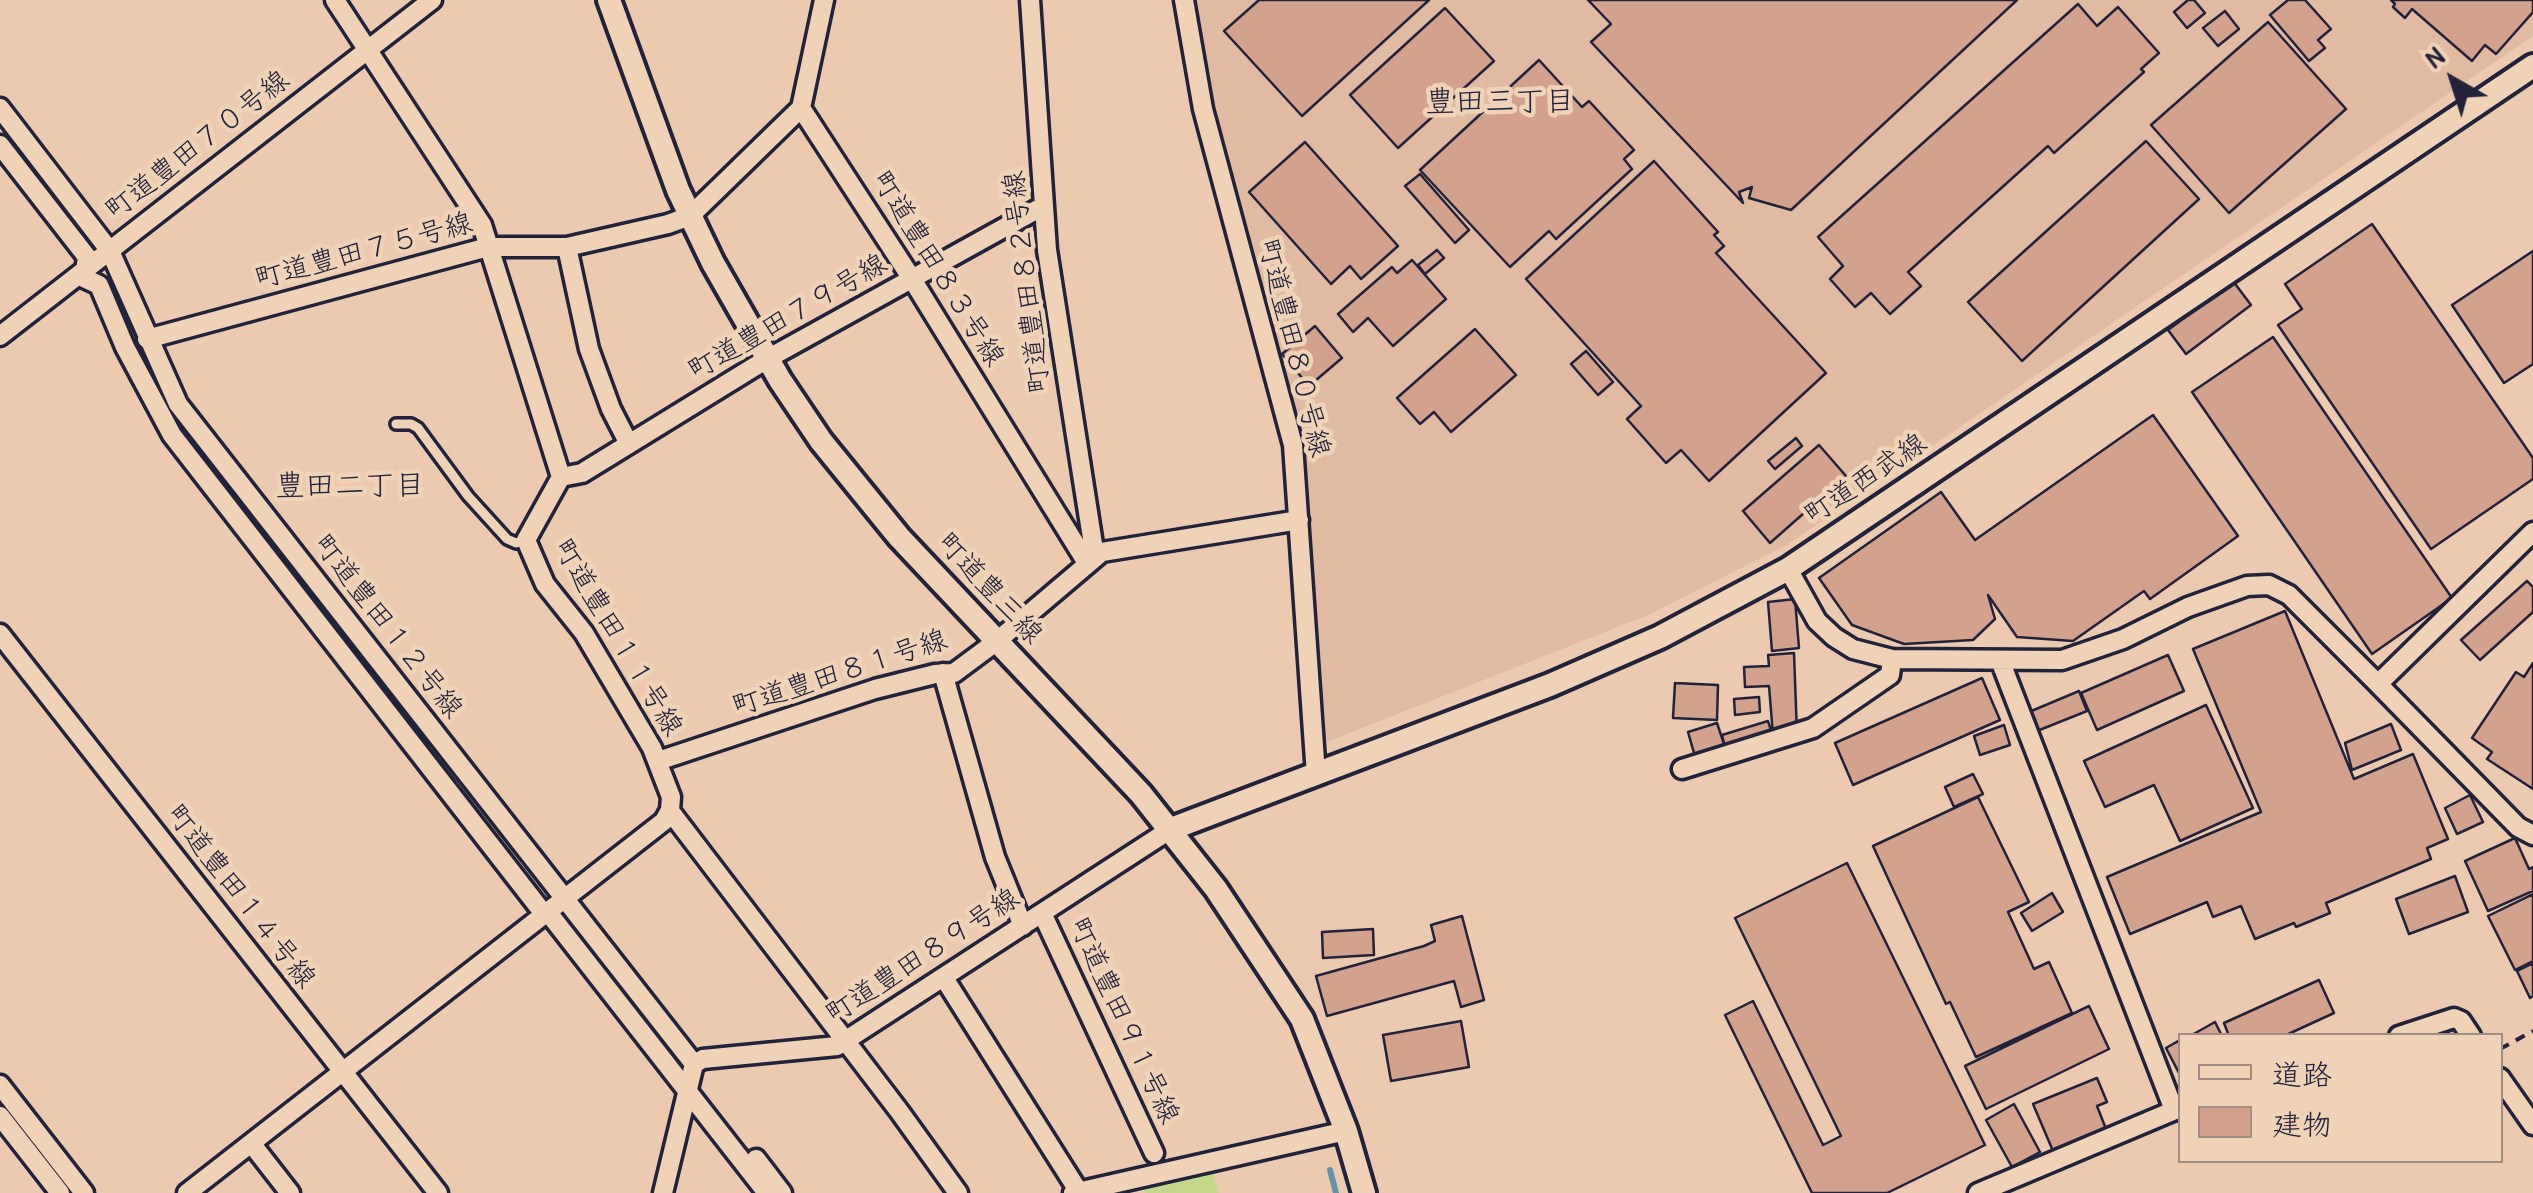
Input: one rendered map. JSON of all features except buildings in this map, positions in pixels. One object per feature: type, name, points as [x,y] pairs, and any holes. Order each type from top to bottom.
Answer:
[{"type":"street","points":[[335,0],[482,225],[561,477]]},
{"type":"street","name":"町道豊田７０号線","points":[[0,336],[432,0]]},
{"type":"street","name":"町道豊三線","points":[[609,0],[690,216],[767,359],[821,441],[898,537],[1171,829],[1216,889],[1295,1007],[1346,1131],[1364,1193]]},
{"type":"street","points":[[801,108],[824,0]]},
{"type":"street","name":"町道豊田８２号線","points":[[1030,0],[1047,250],[1091,560]]},
{"type":"street","name":"町道豊田８０号線","points":[[1184,0],[1203,109],[1290,427],[1300,520],[1316,775]]},
{"type":"street","name":"町道西武線","points":[[1171,829],[1550,685],[1660,636],[1788,568],[2533,66]]},
{"type":"street","name":"町道豊田１２号線","points":[[0,108],[110,251],[178,404],[564,899],[691,1077]]},
{"type":"street","name":"町道豊田７５号線","points":[[147,338],[488,247],[567,246],[668,224],[690,216],[801,108]]},
{"type":"street","name":"町道豊田８３号線","points":[[801,108],[1091,560]]},
{"type":"street","points":[[0,145],[86,257],[84,278],[99,285],[125,347],[172,435],[546,912],[691,1077],[782,1193]]},
{"type":"street","name":"町道豊田７９号線","points":[[561,477],[582,473],[767,359],[1036,210],[1044,210]]},
{"type":"street","points":[[567,246],[589,349],[610,408],[629,444]]},
{"type":"street","name":"町道豊田１１号線","points":[[561,477],[526,540],[545,584],[602,662],[658,761],[671,797],[670,811]]},
{"type":"street","name":"町道豊田８１号線","points":[[658,761],[875,689],[954,673],[1102,552],[1300,520]]},
{"type":"street","points":[[2378,684],[2533,532]]},
{"type":"street","points":[[1788,568],[1816,621],[1834,637],[1853,648],[1892,659],[2062,660],[2123,639],[2188,607],[2248,586],[2270,585],[2289,595],[2518,827],[2533,835]]},
{"type":"street","name":"町道豊田１４号線","points":[[0,634],[438,1193]]},
{"type":"street","points":[[1682,768],[1813,728],[1890,675],[1892,659]]},
{"type":"street","points":[[1978,1193],[2177,1109],[2000,660]]},
{"type":"street","points":[[943,673],[995,857],[1023,926]]},
{"type":"street","points":[[187,1193],[664,820],[670,811],[958,1193]]},
{"type":"street","name":"町道豊田８９号線","points":[[691,1077],[703,1059],[828,1049],[846,1041],[1171,829]]},
{"type":"street","name":"町道豊田９１号線","points":[[1042,913],[1154,1153]]},
{"type":"street","points":[[944,978],[1076,1190],[1346,1131]]},
{"type":"street","points":[[2408,1033],[2454,1018],[2469,1033]]},
{"type":"street","points":[[663,1193],[691,1077]]},
{"type":"street","points":[[691,1077],[767,1193]]},
{"type":"street","points":[[2503,1082],[2533,1125]]},
{"type":"street","points":[[0,1085],[84,1193]]},
{"type":"street","points":[[0,1116],[60,1193]]},
{"type":"street","points":[[251,1143],[290,1193]]},
{"type":"lane","points":[[396,424],[418,428],[468,496],[508,539],[516,544],[526,540]]},
{"type":"path","points":[[2503,1046],[2533,1031]]},
{"type":"shaded area","points":[[1194,0],[2533,0],[2533,36],[1787,545],[1648,615],[1327,742],[1304,450],[1214,111]]},
{"type":"green space","points":[[1212,1169],[1218,1193],[1145,1193],[1143,1184]]},
{"type":"waterway","points":[[1330,1170],[1336,1193]]},
{"type":"district","name":"豊田三丁目","points":[[1500,103]]},
{"type":"district","name":"豊田二丁目","points":[[350,487]]}]
